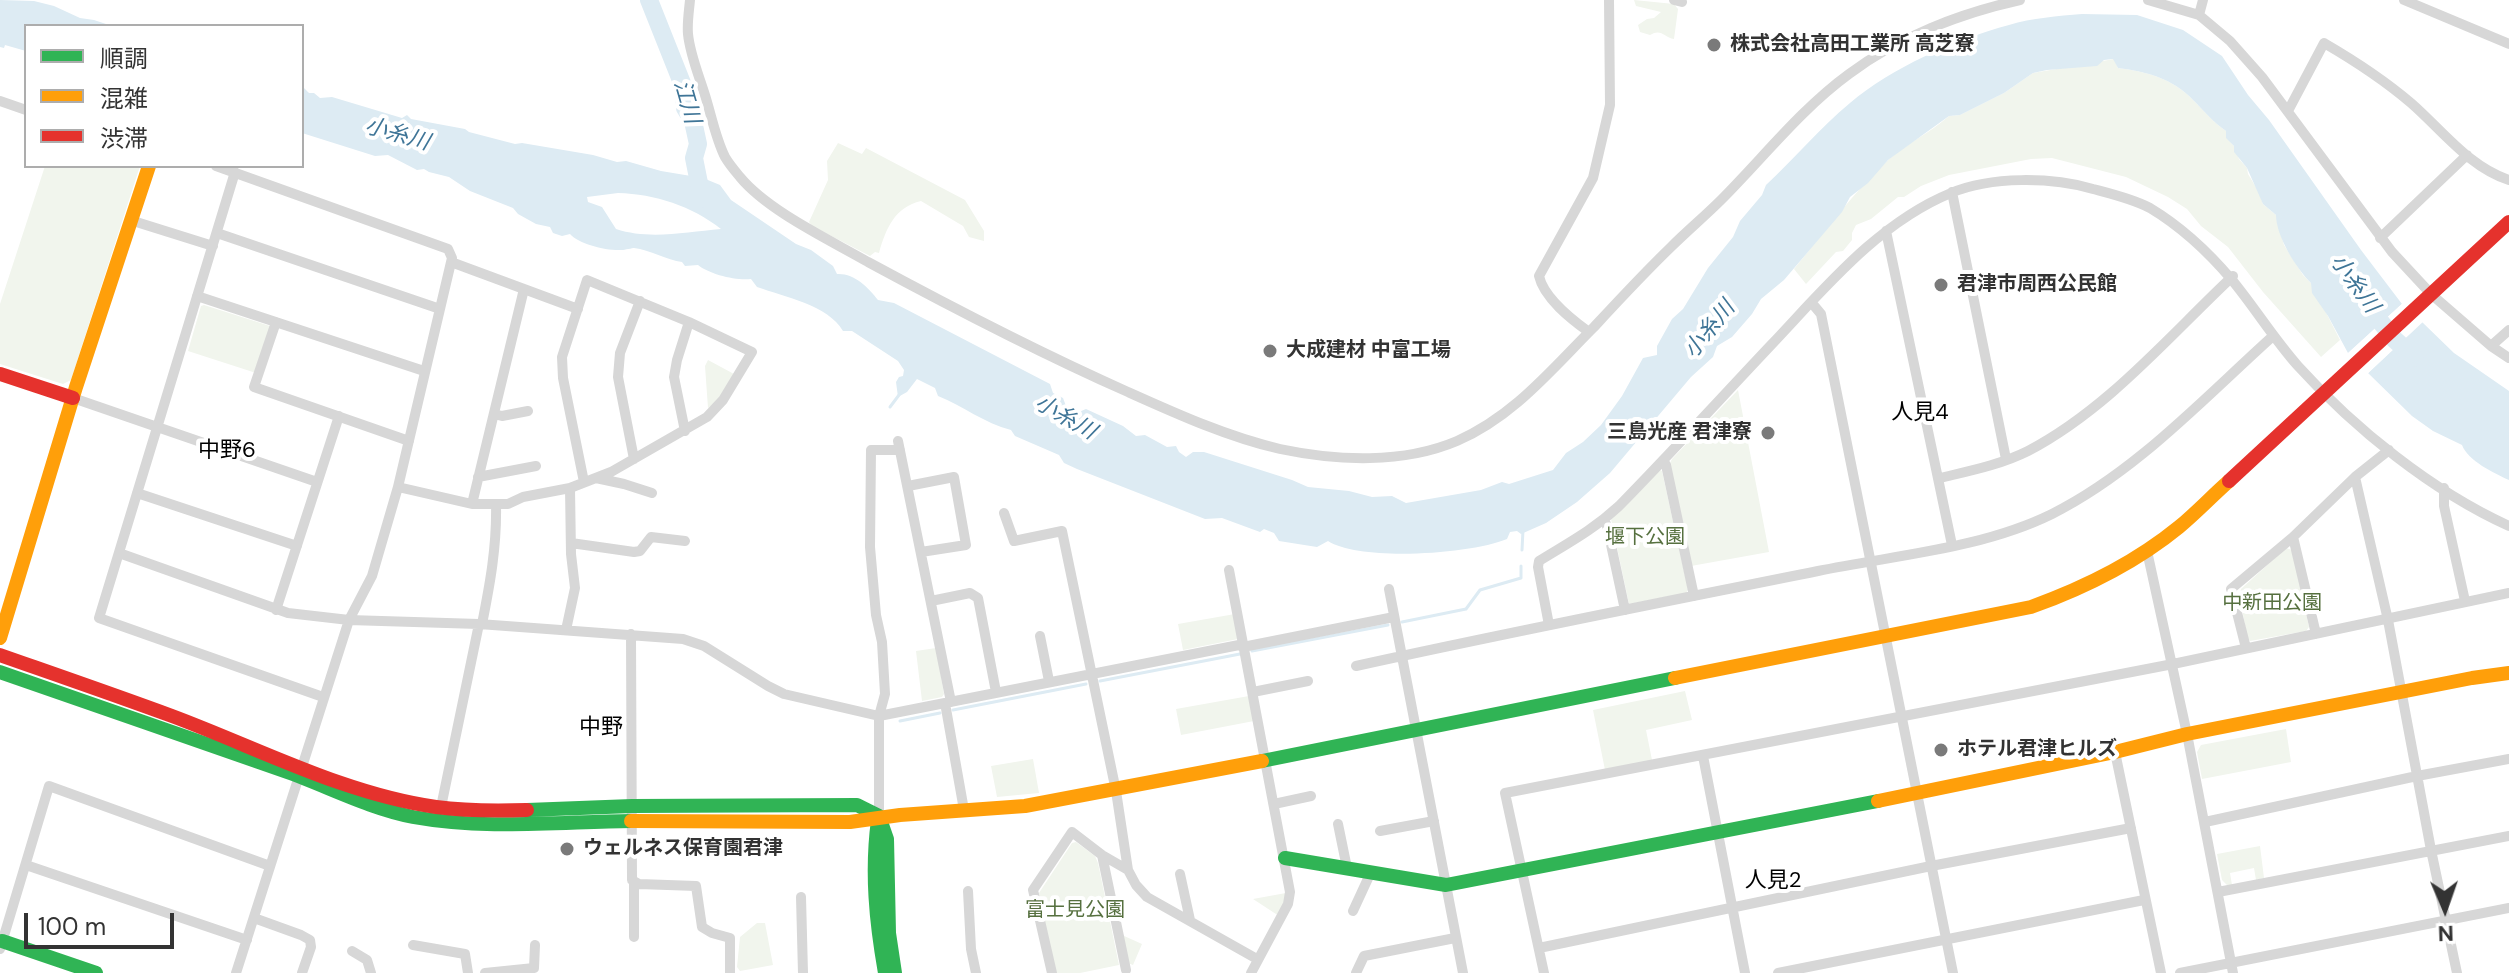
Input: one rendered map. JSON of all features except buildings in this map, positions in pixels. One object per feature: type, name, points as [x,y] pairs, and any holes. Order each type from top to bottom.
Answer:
[{"type":"street","points":[[690,0],[690,48],[720,143],[726,159],[744,182],[764,199],[861,258],[1122,389],[1240,437],[1324,457],[1429,451],[1457,441],[1499,418],[1530,394],[1671,246],[1848,74],[1939,25],[1987,7],[2020,0]]},
{"type":"street","points":[[1589,332],[1574,321],[1541,286],[1539,276],[1593,178],[1610,105],[1609,0]]},
{"type":"street","points":[[2148,0],[2199,15],[2230,41],[2288,111],[2380,238],[2429,295],[2509,358]]},
{"type":"street","points":[[2199,15],[2203,0]]},
{"type":"street","points":[[2404,0],[2509,44]]},
{"type":"street","points":[[2288,111],[2324,43],[2385,81],[2455,146],[2509,180]]},
{"type":"street","points":[[0,101],[24,109]]},
{"type":"street","points":[[2380,238],[2467,155]]},
{"type":"street","points":[[0,638],[73,398],[148,168]]},
{"type":"street","points":[[222,168],[448,249],[451,262],[398,487],[372,576],[349,620],[236,973]]},
{"type":"street","points":[[235,172],[99,618],[323,697]]},
{"type":"street","points":[[1549,625],[1539,561],[1604,520],[1811,302],[1886,231],[1952,192],[2021,180],[2059,181],[2115,194],[2149,208],[2170,222],[2233,277],[2273,336],[2330,387],[2389,450],[2487,516],[2509,526]]},
{"type":"street","points":[[1952,192],[2006,459]]},
{"type":"street","points":[[130,220],[213,246]]},
{"type":"street","points":[[0,672],[301,772],[383,796],[441,807],[850,822],[879,816],[1024,807],[1116,791],[1885,638],[2031,607],[2075,591],[2147,551],[2200,508],[2509,222]]},
{"type":"street","points":[[1886,231],[1952,545]]},
{"type":"street","points":[[217,233],[440,309]]},
{"type":"street","points":[[451,262],[578,309]]},
{"type":"street","points":[[1940,478],[2025,452],[2064,430],[2093,409],[2233,277]]},
{"type":"street","points":[[398,487],[472,504],[508,504],[523,497],[570,488],[590,480],[634,459],[707,417],[723,400],[752,352],[587,280],[562,357],[563,378],[590,480]]},
{"type":"street","points":[[472,504],[524,289]]},
{"type":"street","points":[[197,296],[424,371]]},
{"type":"street","points":[[634,459],[618,365],[640,301]]},
{"type":"street","points":[[1811,302],[1821,314],[1953,973]]},
{"type":"street","points":[[276,322],[254,387],[409,441]]},
{"type":"street","points":[[685,431],[674,377],[689,322]]},
{"type":"street","points":[[2491,346],[2509,330]]},
{"type":"street","points":[[1356,666],[1952,545],[2019,528],[2053,514],[2103,486],[2273,336]]},
{"type":"street","points":[[0,374],[317,482]]},
{"type":"street","points":[[494,414],[502,416],[528,411]]},
{"type":"street","points":[[276,610],[339,416]]},
{"type":"street","points":[[885,973],[876,908],[874,840],[879,816],[879,716],[885,694],[870,547],[871,450],[899,445],[931,601],[964,810]]},
{"type":"street","points":[[2246,648],[2231,589],[2389,450]]},
{"type":"street","points":[[1663,460],[1694,596]]},
{"type":"street","points":[[478,477],[536,466]]},
{"type":"street","points":[[908,486],[954,477],[966,545],[921,552]]},
{"type":"street","points":[[2355,477],[2388,620],[2457,973]]},
{"type":"street","points":[[590,480],[624,484],[652,493]]},
{"type":"street","points":[[566,630],[575,588],[570,488]]},
{"type":"street","points":[[2444,488],[2444,506],[2465,601]]},
{"type":"street","points":[[137,493],[297,546]]},
{"type":"street","points":[[441,807],[493,574],[496,504]]},
{"type":"street","points":[[1004,513],[1014,541],[1062,531],[1116,791],[1128,870],[1136,885],[1147,897],[1257,959]]},
{"type":"street","points":[[1604,520],[1625,610]]},
{"type":"street","points":[[571,543],[634,552],[640,551],[651,537],[685,541]]},
{"type":"street","points":[[2293,537],[2316,634]]},
{"type":"street","points":[[2147,551],[2173,664],[2232,968]]},
{"type":"street","points":[[119,553],[288,613],[349,620],[481,624],[631,634],[694,643],[784,694],[879,716],[1394,617]]},
{"type":"street","points":[[1229,570],[1290,892],[1288,904],[1251,973]]},
{"type":"street","points":[[1389,589],[1463,973]]},
{"type":"street","points":[[931,601],[970,593],[978,598],[996,692]]},
{"type":"street","points":[[1544,973],[1505,793],[2173,664],[2509,593]]},
{"type":"street","points":[[631,634],[634,937]]},
{"type":"street","points":[[1040,636],[1049,681]]},
{"type":"street","points":[[0,655],[172,716],[301,772],[322,788],[379,808],[434,819],[499,823],[632,813]]},
{"type":"street","points":[[1285,858],[1446,885],[1917,794],[2187,734],[2509,673]]},
{"type":"street","points":[[1253,692],[1308,681]]},
{"type":"street","points":[[2115,752],[2161,973]]},
{"type":"street","points":[[1703,756],[1745,973]]},
{"type":"street","points":[[2205,822],[2509,759]]},
{"type":"street","points":[[96,973],[1,945],[49,786],[270,866]]},
{"type":"street","points":[[1274,804],[1311,796]]},
{"type":"street","points":[[879,816],[887,839],[889,933],[895,973]]},
{"type":"street","points":[[1380,831],[1434,821]]},
{"type":"street","points":[[1338,824],[1347,868]]},
{"type":"street","points":[[1539,948],[1931,866],[2131,828]]},
{"type":"street","points":[[1052,973],[1033,890],[1072,832],[1128,870]]},
{"type":"street","points":[[2218,892],[2509,836]]},
{"type":"street","points":[[1102,855],[1128,972],[1112,973]]},
{"type":"street","points":[[26,865],[247,940]]},
{"type":"street","points":[[1353,911],[1371,872]]},
{"type":"street","points":[[1180,874],[1190,920]]},
{"type":"street","points":[[634,883],[696,886],[702,927],[730,938],[730,973]]},
{"type":"street","points":[[968,891],[971,949],[976,973]]},
{"type":"street","points":[[801,897],[803,973]]},
{"type":"street","points":[[1778,973],[2144,900]]},
{"type":"street","points":[[2180,973],[2232,968],[2509,908]]},
{"type":"street","points":[[254,918],[310,940],[311,947],[302,973]]},
{"type":"street","points":[[1356,973],[1364,956],[1455,938]]},
{"type":"street","points":[[413,945],[465,954],[468,973]]},
{"type":"street","points":[[485,973],[534,968],[535,945]]},
{"type":"street","points":[[352,951],[367,960],[371,973]]},
{"type":"green space","points":[[1634,0],[1674,4],[1678,9],[1674,39],[1660,33],[1650,35],[1640,32],[1638,25],[1661,12],[1636,6]]},
{"type":"green space","points":[[2114,59],[2118,68],[2149,74],[2176,86],[2226,131],[2263,204],[2276,215],[2284,245],[2311,283],[2340,340],[2321,357],[2228,247],[2201,226],[2187,209],[2126,177],[2052,158],[2031,159],[1949,175],[1921,186],[1904,197],[1898,197],[1871,219],[1856,225],[1852,240],[1843,251],[1836,252],[1806,284],[1794,269],[1875,173],[1895,154],[1949,116],[1960,115],[2004,93],[2033,73]]},
{"type":"green space","points":[[838,143],[862,154],[866,148],[965,200],[984,231],[984,241],[969,237],[963,226],[921,201],[898,213],[879,253],[870,256],[812,226],[809,222],[828,180],[827,161]]},
{"type":"green space","points":[[44,168],[139,168],[71,380],[63,384],[0,364],[0,304]]},
{"type":"green space","points":[[201,306],[270,326],[256,373],[188,351]]},
{"type":"green space","points":[[708,360],[734,374],[721,398],[708,408],[705,366]]},
{"type":"green space","points":[[1738,390],[1769,552],[1691,566],[1670,463]]},
{"type":"green space","name":"堰下公園","points":[[1660,470],[1688,590],[1686,593],[1629,604],[1611,519]]},
{"type":"green space","name":"中新田公園","points":[[2286,548],[2292,550],[2309,627],[2306,631],[2250,641],[2241,589]]},
{"type":"green space","points":[[1235,614],[1238,639],[1183,650],[1178,624]]},
{"type":"green space","points":[[936,648],[944,694],[922,701],[916,651]]},
{"type":"green space","points":[[1685,691],[1692,720],[1646,730],[1652,760],[1605,770],[1593,710]]},
{"type":"green space","points":[[1249,696],[1254,721],[1181,735],[1176,709]]},
{"type":"green space","points":[[2286,729],[2291,762],[2202,779],[2197,752],[2201,745]]},
{"type":"green space","points":[[1033,759],[1039,793],[997,797],[991,766]]},
{"type":"green space","name":"富士見公園","points":[[1076,842],[1095,856],[1098,863],[1119,965],[1080,973],[1055,973],[1039,893],[1072,843]]},
{"type":"green space","points":[[2260,846],[2264,878],[2256,880],[2254,868],[2230,873],[2232,885],[2228,886],[2222,880],[2217,854]]},
{"type":"green space","points":[[1286,893],[1279,916],[1253,899]]},
{"type":"green space","points":[[757,923],[765,923],[773,965],[740,971],[737,967],[740,937]]},
{"type":"green space","points":[[1122,935],[1142,944],[1133,965],[1128,963]]},
{"type":"water","points":[[0,0],[34,1],[106,24],[24,24],[24,50],[5,45],[4,48],[0,47]]},
{"type":"water","points":[[2082,14],[2137,15],[2183,30],[2222,56],[2402,304],[2348,353],[2312,293],[2311,283],[2288,251],[2279,232],[2276,215],[2263,204],[2247,168],[2226,138],[2226,131],[2185,92],[2158,77],[2118,68],[2113,59],[2104,60],[2097,66],[2033,73],[2004,93],[1960,115],[1949,116],[1888,160],[1868,183],[1850,197],[1842,212],[1784,280],[1761,299],[1732,337],[1717,346],[1713,357],[1691,377],[1610,473],[1577,502],[1546,523],[1521,534],[1510,532],[1507,539],[1468,549],[1416,554],[1365,552],[1328,541],[1317,547],[1279,541],[1274,533],[1264,529],[1260,532],[1222,518],[1205,519],[1064,463],[1059,455],[938,396],[935,388],[917,379],[907,392],[898,397],[896,382],[903,376],[904,370],[898,361],[852,331],[843,331],[817,308],[757,287],[751,279],[723,276],[698,265],[685,266],[682,262],[640,249],[608,249],[586,244],[570,234],[562,236],[553,233],[550,227],[536,224],[513,208],[470,191],[449,177],[424,169],[417,170],[388,155],[375,156],[304,134],[304,88],[320,98],[332,97],[402,118],[407,115],[411,119],[465,129],[515,144],[593,155],[703,178],[720,185],[731,200],[796,244],[811,250],[833,266],[837,274],[860,282],[878,300],[894,303],[1050,384],[1053,393],[1063,398],[1074,414],[1086,409],[1123,426],[1136,436],[1145,435],[1167,447],[1176,446],[1186,457],[1193,452],[1204,452],[1308,487],[1372,497],[1392,496],[1406,503],[1481,490],[1502,482],[1509,484],[1553,470],[1566,453],[1601,425],[1643,358],[1657,355],[1657,346],[1672,319],[1683,309],[1766,185],[1828,123],[1866,90],[1925,56],[1989,31],[2045,18]],"holes":[[[618,193],[659,199],[685,208],[721,229],[668,234],[641,234],[616,229],[602,207],[588,202],[587,197]]]},
{"type":"water","points":[[2422,322],[2454,353],[2509,391],[2509,480],[2476,461],[2462,445],[2433,431],[2412,416],[2368,373]]},
{"type":"pier","points":[[2405,301],[2405,307],[2351,357],[2345,356]]},
{"type":"pier","points":[[2423,318],[2425,320],[2365,376],[2365,370]]},
{"type":"waterway","name":"江川","points":[[649,0],[684,88],[685,108],[693,121],[698,144],[694,158],[700,188],[708,200]]},
{"type":"waterway","name":"小糸川","points":[[2366,303],[2394,339],[2415,358]]},
{"type":"waterway","points":[[890,407],[899,395]]},
{"type":"waterway","points":[[1522,550],[1523,530]]},
{"type":"waterway","points":[[1402,622],[1466,609],[1480,590],[1521,578],[1521,566]]},
{"type":"waterway","points":[[1252,651],[1388,625]]},
{"type":"waterway","points":[[1100,681],[1240,654]]},
{"type":"waterway","points":[[953,710],[1086,684]]},
{"type":"waterway","points":[[900,721],[940,713]]},
{"type":"traffic: fast","points":[[0,672],[396,813],[440,821],[494,824],[631,821]]},
{"type":"traffic: fast","points":[[1262,761],[1675,678]]},
{"type":"traffic: fast","points":[[1285,858],[1446,885],[1878,801]]},
{"type":"traffic: fast","points":[[527,810],[632,806],[857,805],[879,816],[887,839],[889,933],[895,973]]},
{"type":"traffic: fast","points":[[878,820],[876,897],[885,973]]},
{"type":"traffic: fast","points":[[2,941],[96,973]]},
{"type":"traffic: slow","points":[[0,638],[76,387],[148,168]]},
{"type":"traffic: slow","points":[[1675,678],[2031,607],[2090,583],[2145,552],[2179,527],[2229,481]]},
{"type":"traffic: slow","points":[[1878,801],[2187,734],[2509,673]]},
{"type":"traffic: slow","points":[[631,821],[850,822],[900,815],[1025,806],[1262,761]]},
{"type":"traffic: jam","points":[[2229,481],[2509,222]]},
{"type":"traffic: jam","points":[[0,374],[73,398]]},
{"type":"traffic: jam","points":[[0,655],[172,716],[302,769],[368,792],[447,808],[527,810]]},
{"type":"place","name":"株式会社高田工業所 高芝寮","points":[[1714,45]]},
{"type":"place","name":"君津市周西公民館","points":[[1941,285]]},
{"type":"place","name":"大成建材 中富工場","points":[[1270,351]]},
{"type":"place","name":"三島光産 君津寮","points":[[1768,433]]},
{"type":"place","name":"ホテル君津ヒルズ","points":[[1941,750]]},
{"type":"place","name":"ウェルネス保育園君津","points":[[567,849]]},
{"type":"district","name":"人見4","points":[[1920,413]]},
{"type":"district","name":"中野6","points":[[227,451]]},
{"type":"district","name":"中野","points":[[601,728]]},
{"type":"district","name":"人見2","points":[[1773,881]]}]
